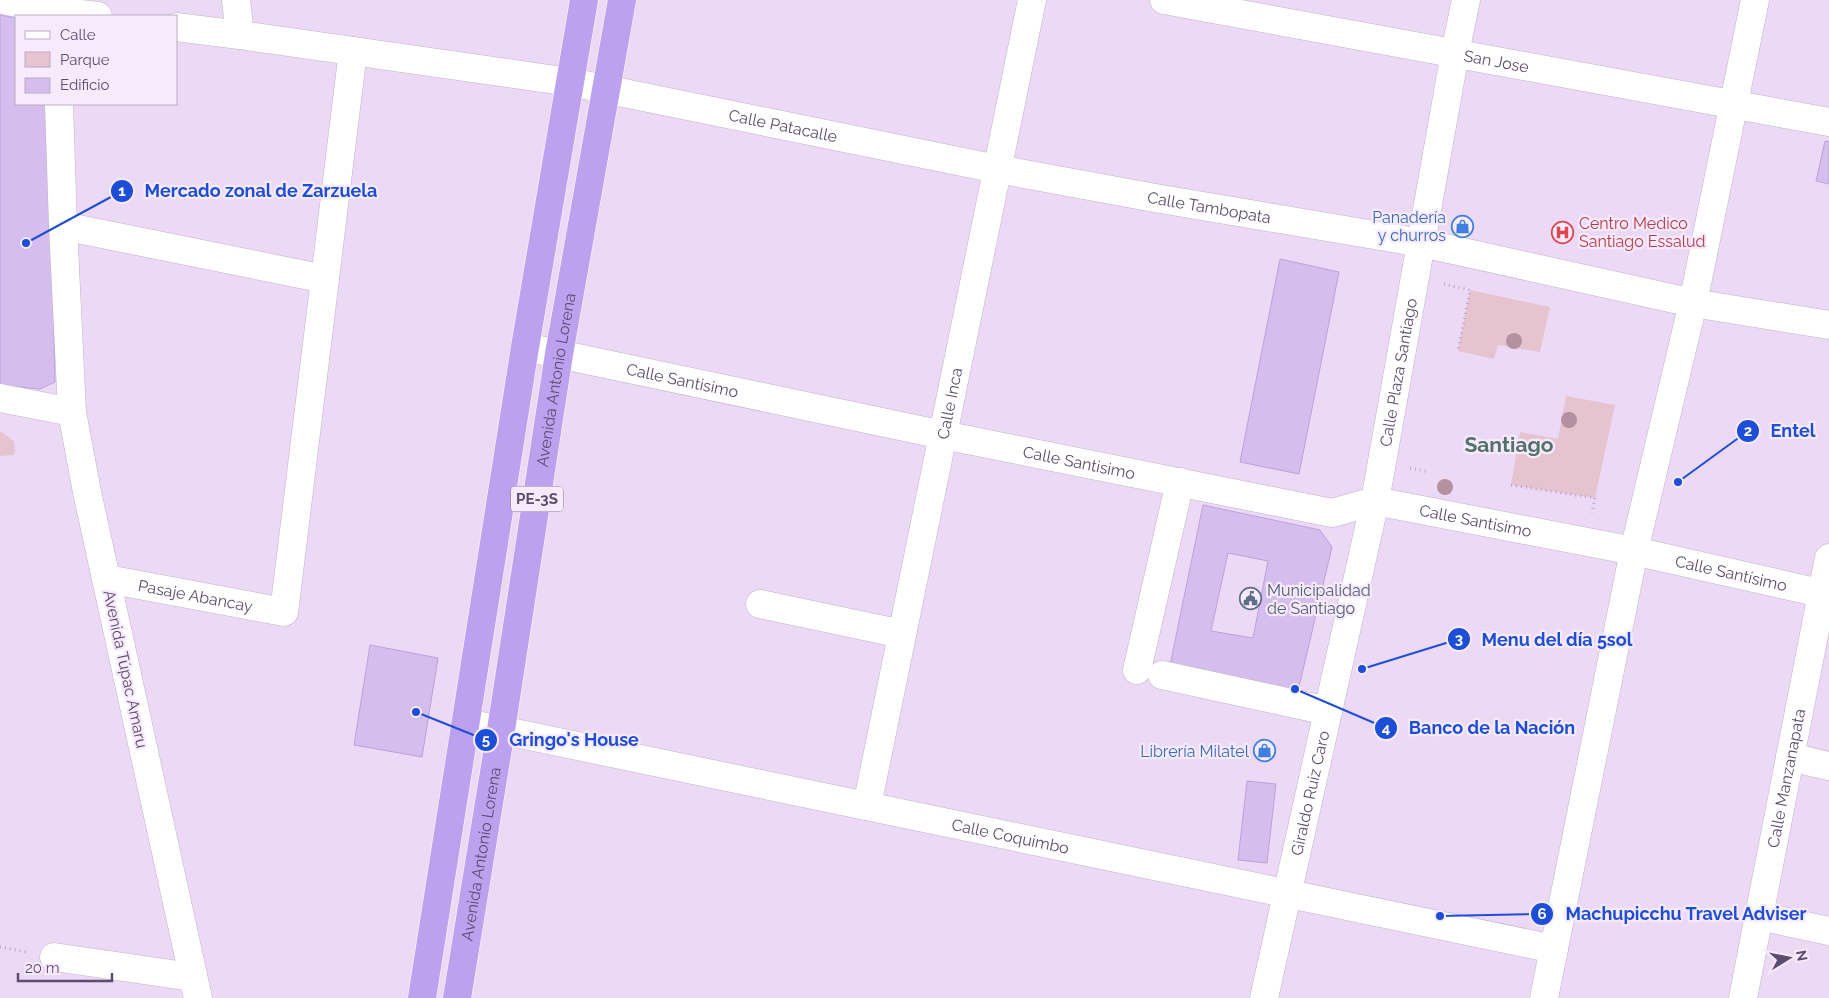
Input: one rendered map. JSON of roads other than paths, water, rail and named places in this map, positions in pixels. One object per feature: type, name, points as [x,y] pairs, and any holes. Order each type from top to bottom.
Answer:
[{"type":"highway","name":"PE-3S","points":[[422,998],[525,347],[584,0]]},
{"type":"highway","name":"Avenida Antonio Lorena","points":[[457,998],[501,730],[559,354],[622,0]]},
{"type":"street","points":[[3,0],[56,14],[77,15]]},
{"type":"street","points":[[236,0],[240,35]]},
{"type":"street","name":"Calle Inca","points":[[867,806],[1032,0]]},
{"type":"street","name":"San Jose","points":[[1164,0],[1829,122]]},
{"type":"street","name":"Calle Plaza Santiago","points":[[1375,501],[1466,0]]},
{"type":"street","points":[[1544,998],[1634,551],[1693,303],[1755,0]]},
{"type":"street","name":"Calle Patacalle","points":[[178,26],[570,82],[998,169]]},
{"type":"street","points":[[63,226],[325,279],[353,50]]},
{"type":"street","name":"Avenida Túpac Amaru","points":[[59,105],[72,412],[87,492],[195,987]]},
{"type":"street","name":"Calle Tambopata","points":[[998,169],[1155,198],[1422,243],[1693,303]]},
{"type":"street","name":"Pasaje Abancay","points":[[107,580],[284,612],[325,279]]},
{"type":"street","points":[[1693,303],[1829,324]]},
{"type":"street","name":"Calle Santisimo","points":[[525,347],[943,435],[1332,513],[1375,501],[1634,551]]},
{"type":"street","points":[[0,398],[72,412]]},
{"type":"street","points":[[1180,482],[1149,672],[1328,711]]},
{"type":"street","name":"Giraldo Ruiz Caro","points":[[1264,998],[1375,501]]},
{"type":"street","name":"Calle Santísimo","points":[[1634,551],[1826,595]]},
{"type":"street","name":"Calle Manzanapata","points":[[1743,998],[1790,757],[1826,595],[1829,558]]},
{"type":"street","points":[[760,604],[902,634]]},
{"type":"street","name":"Calle Coquimbo","points":[[467,723],[1554,949]]},
{"type":"street","points":[[1790,757],[1829,766]]},
{"type":"street","points":[[1759,916],[1829,931]]},
{"type":"street","points":[[54,957],[195,987]]},
{"type":"place","name":"Panadería y churros","points":[[1462,226]]},
{"type":"place","name":"Centro Medico Santiago Essalud","points":[[1563,232]]},
{"type":"place","name":"Mercado zonal de Zarzuela","points":[[26,243]]},
{"type":"place","name":"Entel","points":[[1678,482]]},
{"type":"place","name":"Municipalidad de Santiago","points":[[1251,599]]},
{"type":"place","name":"Menu del día 5sol","points":[[1362,669]]},
{"type":"place","name":"Banco de la Nación","points":[[1295,689]]},
{"type":"place","name":"Gringo's House","points":[[416,712]]},
{"type":"place","name":"Librería Milatel","points":[[1265,751]]},
{"type":"place","name":"Machupicchu Travel Adviser","points":[[1440,916]]},
{"type":"district","name":"Santiago","points":[[1509,445]]}]
